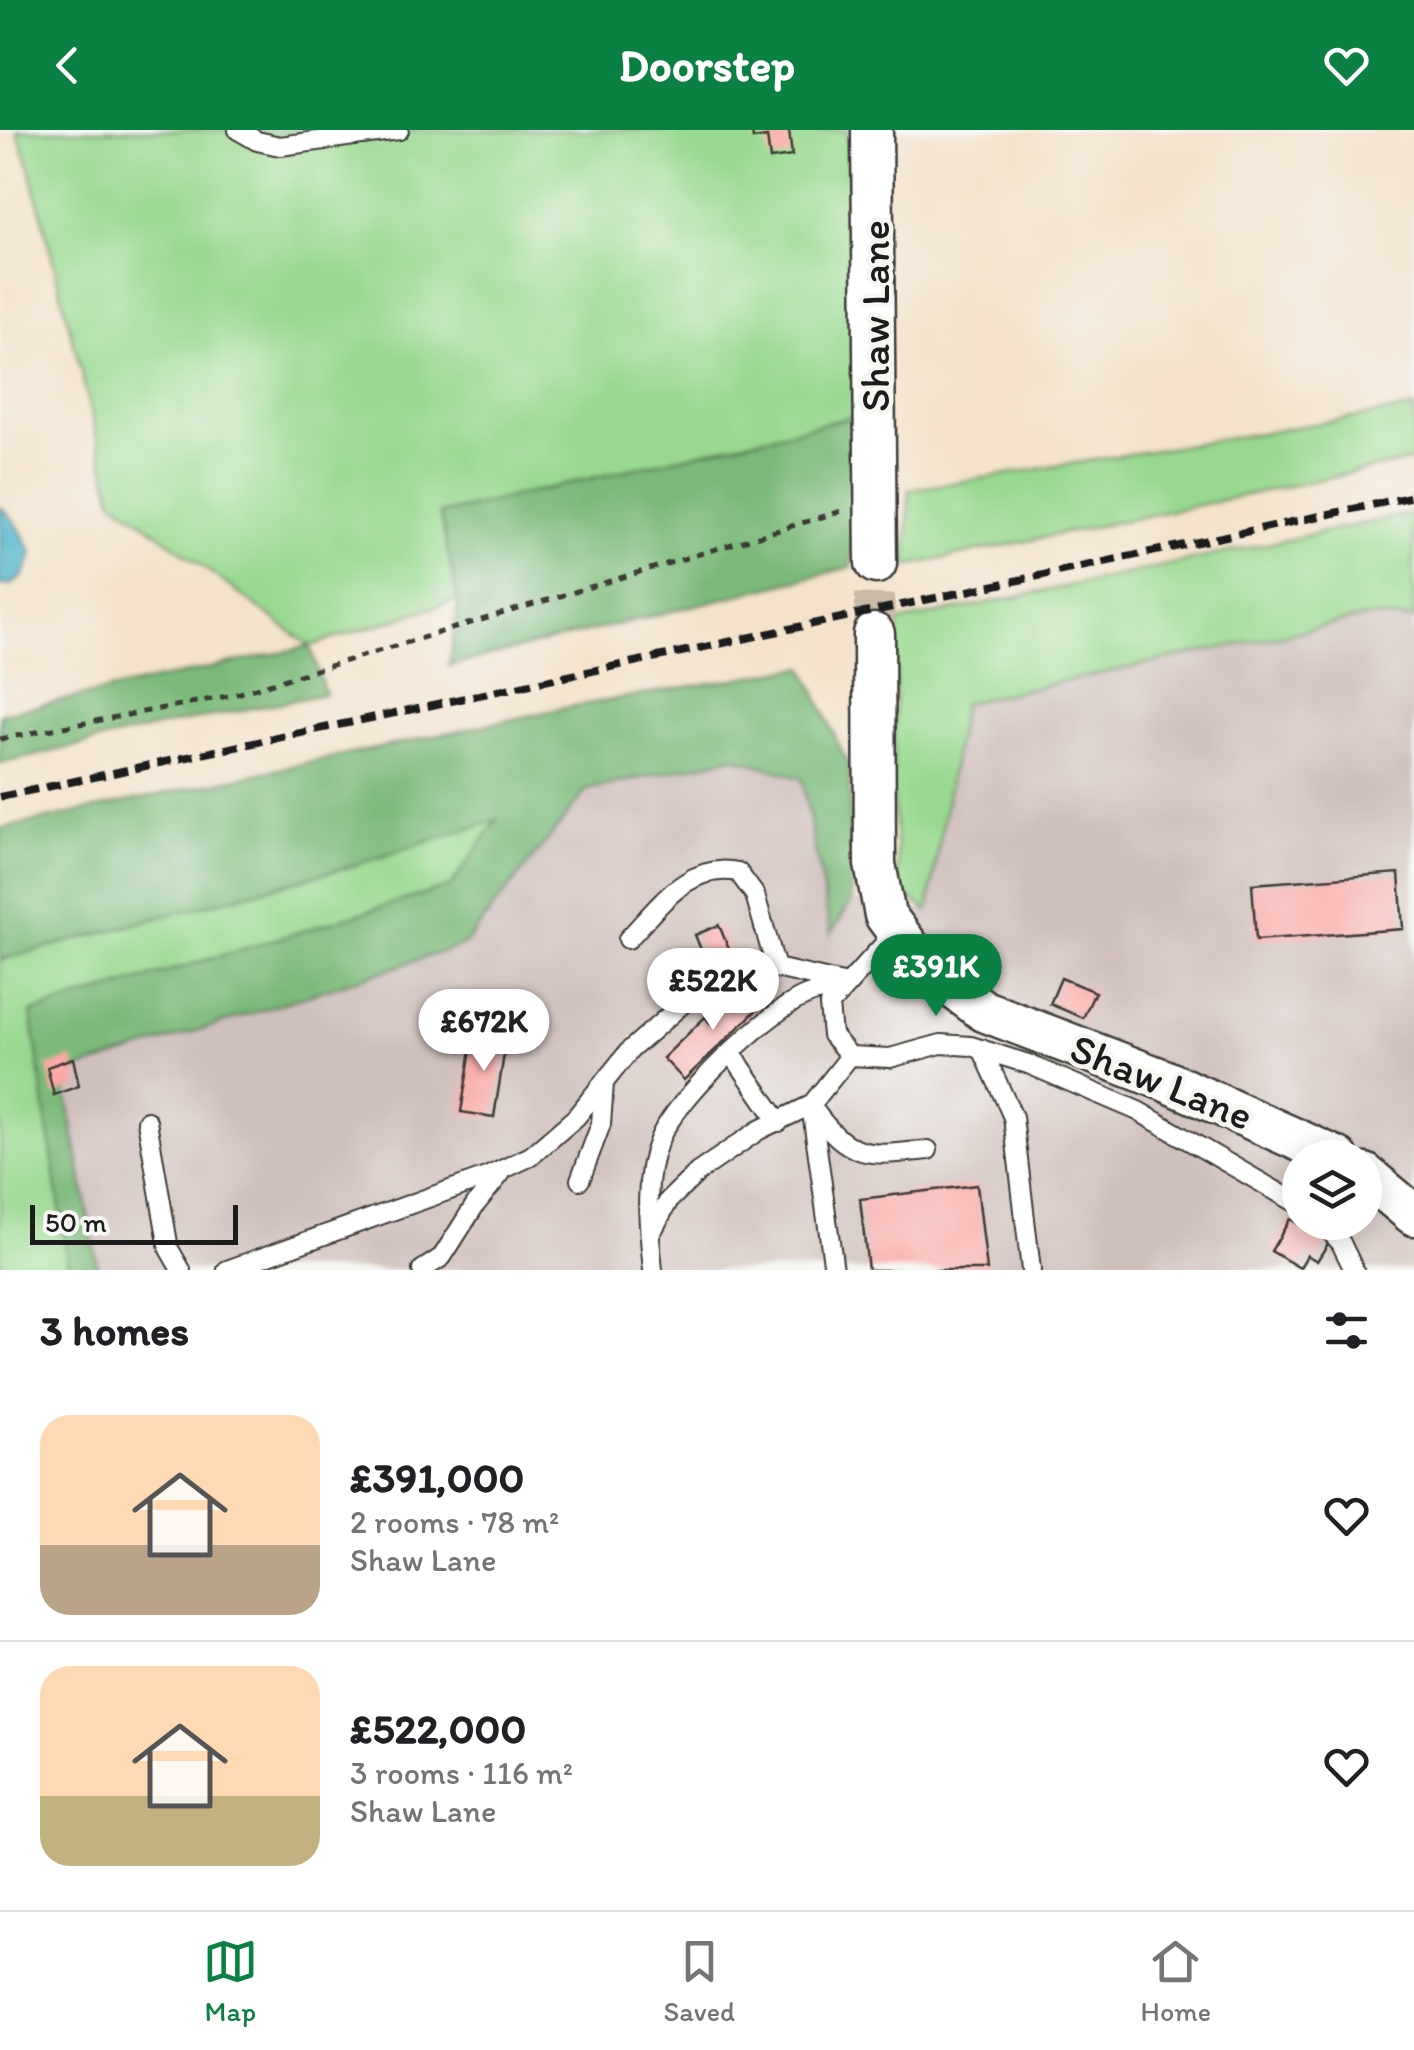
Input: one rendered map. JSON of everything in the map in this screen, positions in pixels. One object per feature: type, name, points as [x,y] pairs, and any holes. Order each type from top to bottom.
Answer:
[{"type":"street","name":"Shaw Lane","points":[[872,130],[876,562]]},
{"type":"street","name":"Shaw Lane","points":[[874,634],[875,864],[885,915],[924,966],[984,1012],[1179,1086],[1298,1140]]},
{"type":"street","points":[[1382,1188],[1414,1215]]},
{"type":"lane","points":[[238,130],[258,141],[280,146],[399,130]]},
{"type":"lane","points":[[628,939],[687,879],[721,869],[738,872],[755,894],[776,968]]},
{"type":"lane","points":[[896,931],[829,1005],[832,1035],[850,1056],[890,1058],[941,1044],[982,1049],[1028,1064],[1138,1111],[1282,1195]]},
{"type":"lane","points":[[227,1270],[531,1156],[556,1136],[630,1050],[688,999],[718,980],[748,968],[776,968],[847,984]]},
{"type":"lane","points":[[652,1270],[650,1172],[659,1141],[673,1114],[780,1011],[804,996],[847,984]]},
{"type":"lane","points":[[982,1049],[1013,1118],[1031,1270]]},
{"type":"lane","points":[[732,1054],[779,1122]]},
{"type":"lane","points":[[650,1235],[669,1200],[698,1172],[759,1130],[811,1105],[850,1056]]},
{"type":"lane","points":[[580,1180],[601,1124],[604,1082]]},
{"type":"lane","points":[[811,1105],[834,1137],[860,1151],[884,1155],[928,1150]]},
{"type":"lane","points":[[811,1105],[834,1270]]},
{"type":"lane","points":[[147,1120],[170,1249],[181,1270]]},
{"type":"lane","points":[[422,1270],[442,1264],[475,1205],[505,1168]]},
{"type":"lane","points":[[1338,1240],[1354,1270]]},
{"type":"path","points":[[0,739],[233,695],[855,507]]},
{"type":"shaded area","points":[[1368,617],[1414,619],[1414,1270],[98,1270],[63,1074],[464,945],[587,790],[735,757],[802,779],[832,932],[852,900],[927,911],[963,703]]},
{"type":"green space","points":[[17,130],[847,130],[856,416],[440,514],[458,600],[310,646],[113,500]]},
{"type":"green space","points":[[1414,408],[1414,460],[907,566],[909,490]]},
{"type":"green space","points":[[856,416],[851,567],[449,666],[458,600],[440,514]]},
{"type":"green space","points":[[1414,513],[1414,619],[1367,617],[963,703],[928,911],[900,891],[892,785],[898,622]]},
{"type":"green space","points":[[310,646],[325,694],[166,725],[0,764],[0,714]]},
{"type":"green space","points":[[804,667],[849,767],[852,900],[831,934],[802,779],[734,757],[587,790],[464,945],[63,1074],[98,1270],[69,1270],[31,1013],[451,886],[497,820],[352,866],[0,960],[0,829],[569,707]]},
{"type":"green space","points":[[499,819],[452,886],[32,1013],[69,1270],[0,1270],[0,960],[352,866]]},
{"type":"water","points":[[0,507],[15,521],[32,552],[22,576],[7,585],[0,585]]},
{"type":"building","points":[[752,130],[789,130],[792,156],[770,159],[767,137],[753,139]]},
{"type":"building","points":[[1399,873],[1403,929],[1256,940],[1252,884]]},
{"type":"building","points":[[719,925],[732,957],[708,967],[695,935]]},
{"type":"building","points":[[1061,978],[1095,992],[1083,1018],[1050,1004]]},
{"type":"building","points":[[749,984],[766,1001],[684,1080],[663,1058],[705,1017],[710,1023]]},
{"type":"building","points":[[474,1031],[507,1036],[494,1117],[461,1112]]},
{"type":"building","points":[[73,1058],[79,1086],[54,1095],[47,1067]]},
{"type":"building","points":[[977,1185],[987,1270],[868,1270],[860,1199]]},
{"type":"building","points":[[1282,1232],[1282,1240],[1329,1242],[1317,1261],[1307,1255],[1300,1268],[1271,1251]]},
{"type":"tunnel","points":[[874,634],[876,563]]},
{"type":"railway","points":[[0,797],[1414,496]]}]
